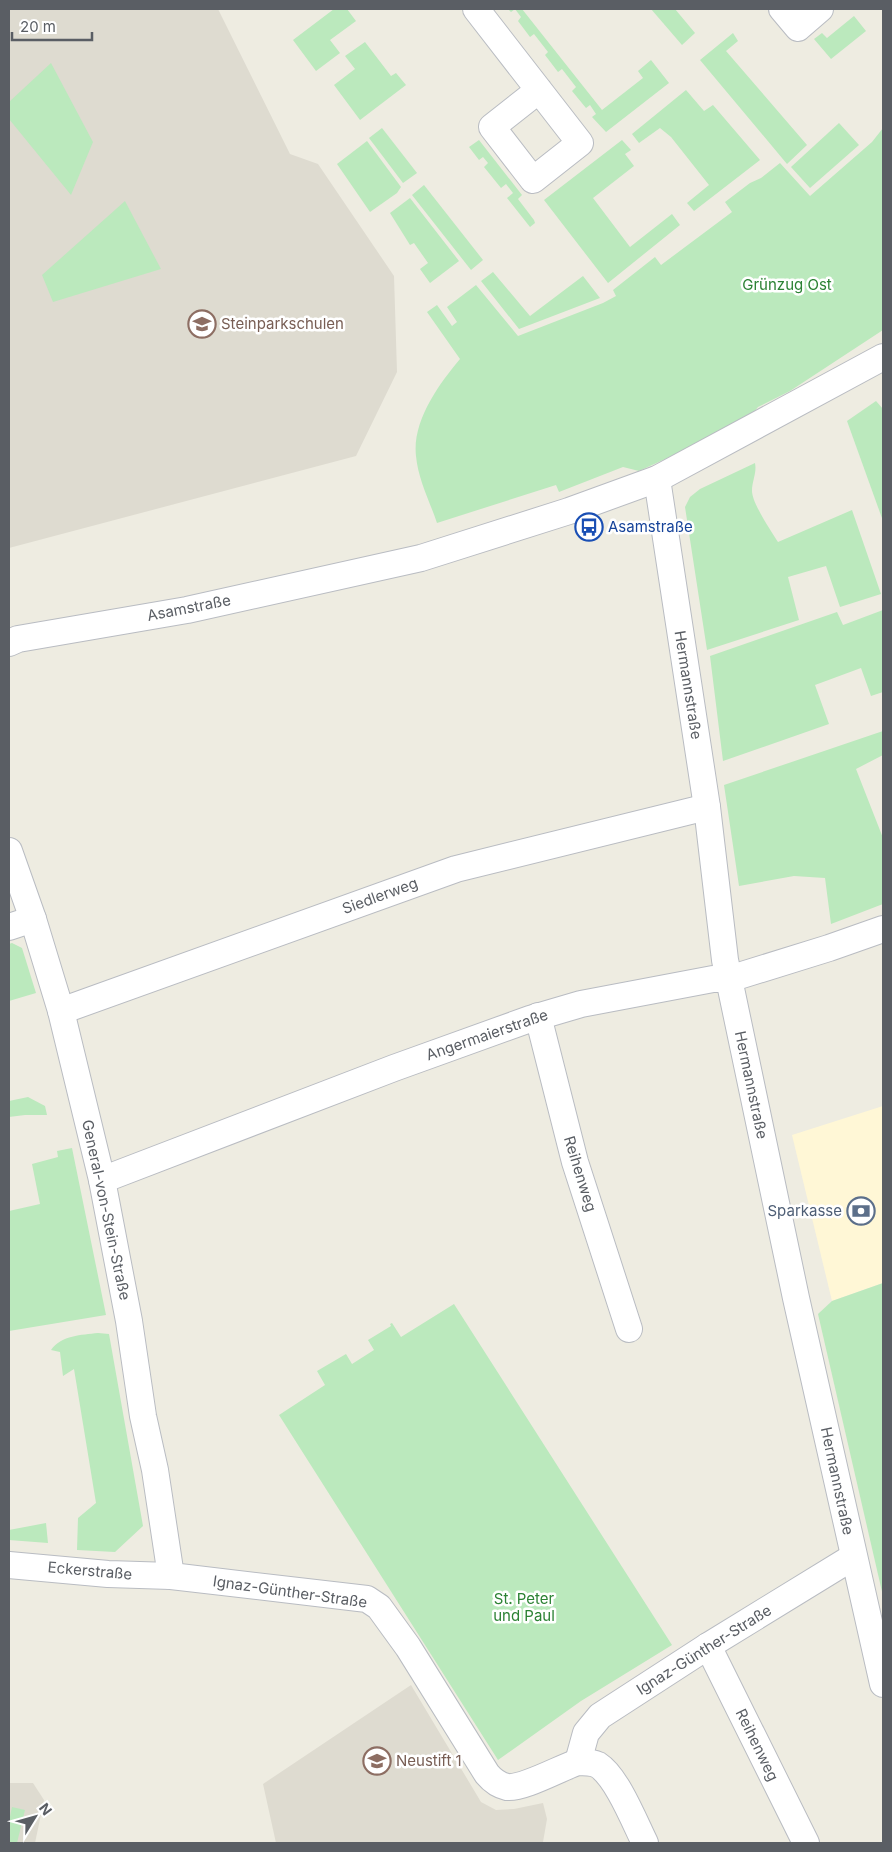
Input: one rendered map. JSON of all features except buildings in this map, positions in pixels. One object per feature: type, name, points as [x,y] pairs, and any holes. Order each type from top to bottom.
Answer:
[{"type":"street","points":[[476,9],[539,90]]},
{"type":"street","points":[[782,9],[798,28],[820,9]]},
{"type":"street","name":"Asamstraße","points":[[12,640],[187,610],[421,558],[569,511],[657,479],[883,357]]},
{"type":"street","name":"Hermannstraße","points":[[657,479],[707,806],[725,960],[761,1134],[883,1684]]},
{"type":"street","name":"Siedlerweg","points":[[61,1011],[456,869],[707,806]]},
{"type":"street","name":"General-von-Stein-Straße","points":[[9,851],[33,919],[61,1011],[102,1180],[129,1321],[143,1416],[155,1470],[171,1576]]},
{"type":"street","points":[[9,928],[33,919]]},
{"type":"street","name":"Angermaierstraße","points":[[102,1180],[394,1068],[538,1016],[581,1004],[713,979],[729,979],[883,929]]},
{"type":"street","name":"Reihenweg","points":[[538,1016],[575,1162],[629,1329]]},
{"type":"street","name":"Ignaz-Günther-Straße","points":[[171,1576],[367,1599],[379,1607],[408,1647],[487,1774],[493,1781],[501,1785],[517,1787],[578,1762],[586,1733],[600,1716],[708,1646],[854,1557]]},
{"type":"street","name":"Eckerstraße","points":[[9,1565],[108,1574],[171,1576]]},
{"type":"street","name":"Reihenweg","points":[[708,1646],[806,1843]]},
{"type":"street","points":[[578,1762],[588,1762],[597,1765],[607,1774],[619,1791],[645,1843]]},
{"type":"shaded area","name":"Steinparkschulen","points":[[9,9],[218,9],[290,154],[318,164],[394,276],[397,372],[356,456],[9,548]]},
{"type":"shaded area","points":[[883,1106],[883,1283],[832,1301],[792,1135]]},
{"type":"shaded area","name":"Neustift 1","points":[[411,1685],[481,1802],[496,1810],[514,1809],[543,1803],[547,1819],[543,1842],[276,1843],[263,1784]]},
{"type":"shaded area","points":[[9,1783],[33,1783],[44,1800],[35,1843],[9,1843]]},
{"type":"green space","points":[[334,9],[347,9],[356,21],[330,40],[340,53],[316,71],[293,40]]},
{"type":"green space","points":[[515,9],[522,9],[602,110],[643,78],[638,71],[651,60],[669,83],[606,132],[592,117],[596,114],[590,105],[586,108],[572,91],[576,87],[562,69],[558,72],[545,55],[548,52],[534,34],[530,37],[518,21],[521,17]]},
{"type":"green space","points":[[651,9],[675,9],[695,33],[682,45]]},
{"type":"green space","points":[[854,16],[866,31],[831,59],[814,39],[822,33],[827,38]]},
{"type":"green space","points":[[733,33],[738,41],[726,51],[807,145],[787,164],[700,60]]},
{"type":"green space","points":[[365,42],[391,76],[396,73],[406,85],[360,120],[334,85],[355,69],[345,56]]},
{"type":"green space","points":[[51,63],[93,142],[71,195],[9,119],[9,102]]},
{"type":"green space","points":[[686,90],[704,111],[713,105],[760,160],[694,211],[687,203],[709,185],[671,137],[660,128],[639,143],[632,134]]},
{"type":"green space","points":[[839,123],[859,145],[810,188],[791,167]]},
{"type":"green space","points":[[382,128],[417,173],[403,183],[369,138]]},
{"type":"green space","name":"Grünzug Ost","points":[[883,128],[883,330],[790,391],[758,407],[746,422],[639,471],[623,467],[559,492],[556,485],[437,523],[419,473],[416,443],[418,430],[429,404],[436,391],[460,359],[427,312],[437,305],[452,326],[457,322],[447,307],[476,285],[518,336],[603,303],[616,296],[613,290],[655,257],[661,265],[732,212],[725,202],[780,163],[810,196],[872,142]]},
{"type":"green space","points":[[479,140],[522,195],[518,199],[535,223],[530,227],[507,198],[513,193],[506,184],[501,188],[484,167],[488,163],[483,157],[479,160],[469,147]]},
{"type":"green space","points":[[622,140],[631,150],[625,154],[634,166],[593,198],[630,247],[672,214],[680,225],[608,283],[544,200]]},
{"type":"green space","points":[[367,141],[401,187],[397,193],[370,212],[337,164]]},
{"type":"green space","points":[[424,185],[483,260],[471,270],[412,195]]},
{"type":"green space","points":[[410,198],[459,261],[430,283],[420,269],[428,263],[414,243],[410,245],[390,213]]},
{"type":"green space","points":[[125,201],[161,269],[53,302],[42,275]]},
{"type":"green space","points":[[493,272],[530,316],[583,276],[600,298],[519,329],[481,281]]},
{"type":"green space","points":[[876,401],[883,409],[883,521],[847,421]]},
{"type":"green space","points":[[755,463],[752,487],[753,496],[762,517],[778,542],[852,510],[881,594],[840,607],[826,566],[788,577],[799,620],[707,650],[685,507],[690,497],[700,489]]},
{"type":"green space","points":[[883,610],[883,692],[871,696],[861,668],[815,685],[829,724],[723,761],[710,656],[837,612],[843,625]]},
{"type":"green space","points":[[883,731],[883,755],[856,769],[883,838],[883,904],[831,924],[825,878],[794,876],[739,886],[724,785]]},
{"type":"green space","points":[[12,943],[22,948],[36,993],[9,1001],[9,944]]},
{"type":"green space","points":[[28,1097],[45,1106],[47,1115],[9,1117],[9,1101]]},
{"type":"green space","points":[[72,1148],[106,1315],[9,1331],[9,1211],[40,1204],[32,1164],[58,1157],[57,1151]]},
{"type":"green space","points":[[883,1283],[883,1596],[818,1314],[832,1301]]},
{"type":"green space","name":"St. Peter und Paul","points":[[454,1304],[672,1645],[581,1701],[498,1760],[279,1415],[325,1385],[317,1371],[346,1354],[352,1364],[374,1350],[368,1340],[391,1326],[390,1324],[392,1323],[401,1337]]},
{"type":"green space","points":[[109,1334],[143,1526],[115,1552],[77,1550],[78,1518],[96,1503],[74,1369],[63,1376],[60,1352],[51,1350],[55,1345],[66,1339],[79,1335]]},
{"type":"green space","points":[[46,1523],[48,1543],[9,1540],[9,1530]]},
{"type":"green space","points":[[12,1807],[25,1810],[17,1843],[9,1843],[9,1821]]},
{"type":"place","name":"Steinparkschulen","points":[[202,324]]},
{"type":"place","name":"Asamstraße","points":[[589,527]]},
{"type":"place","name":"Sparkasse","points":[[861,1211]]},
{"type":"place","name":"Neustift 1","points":[[377,1761]]}]
